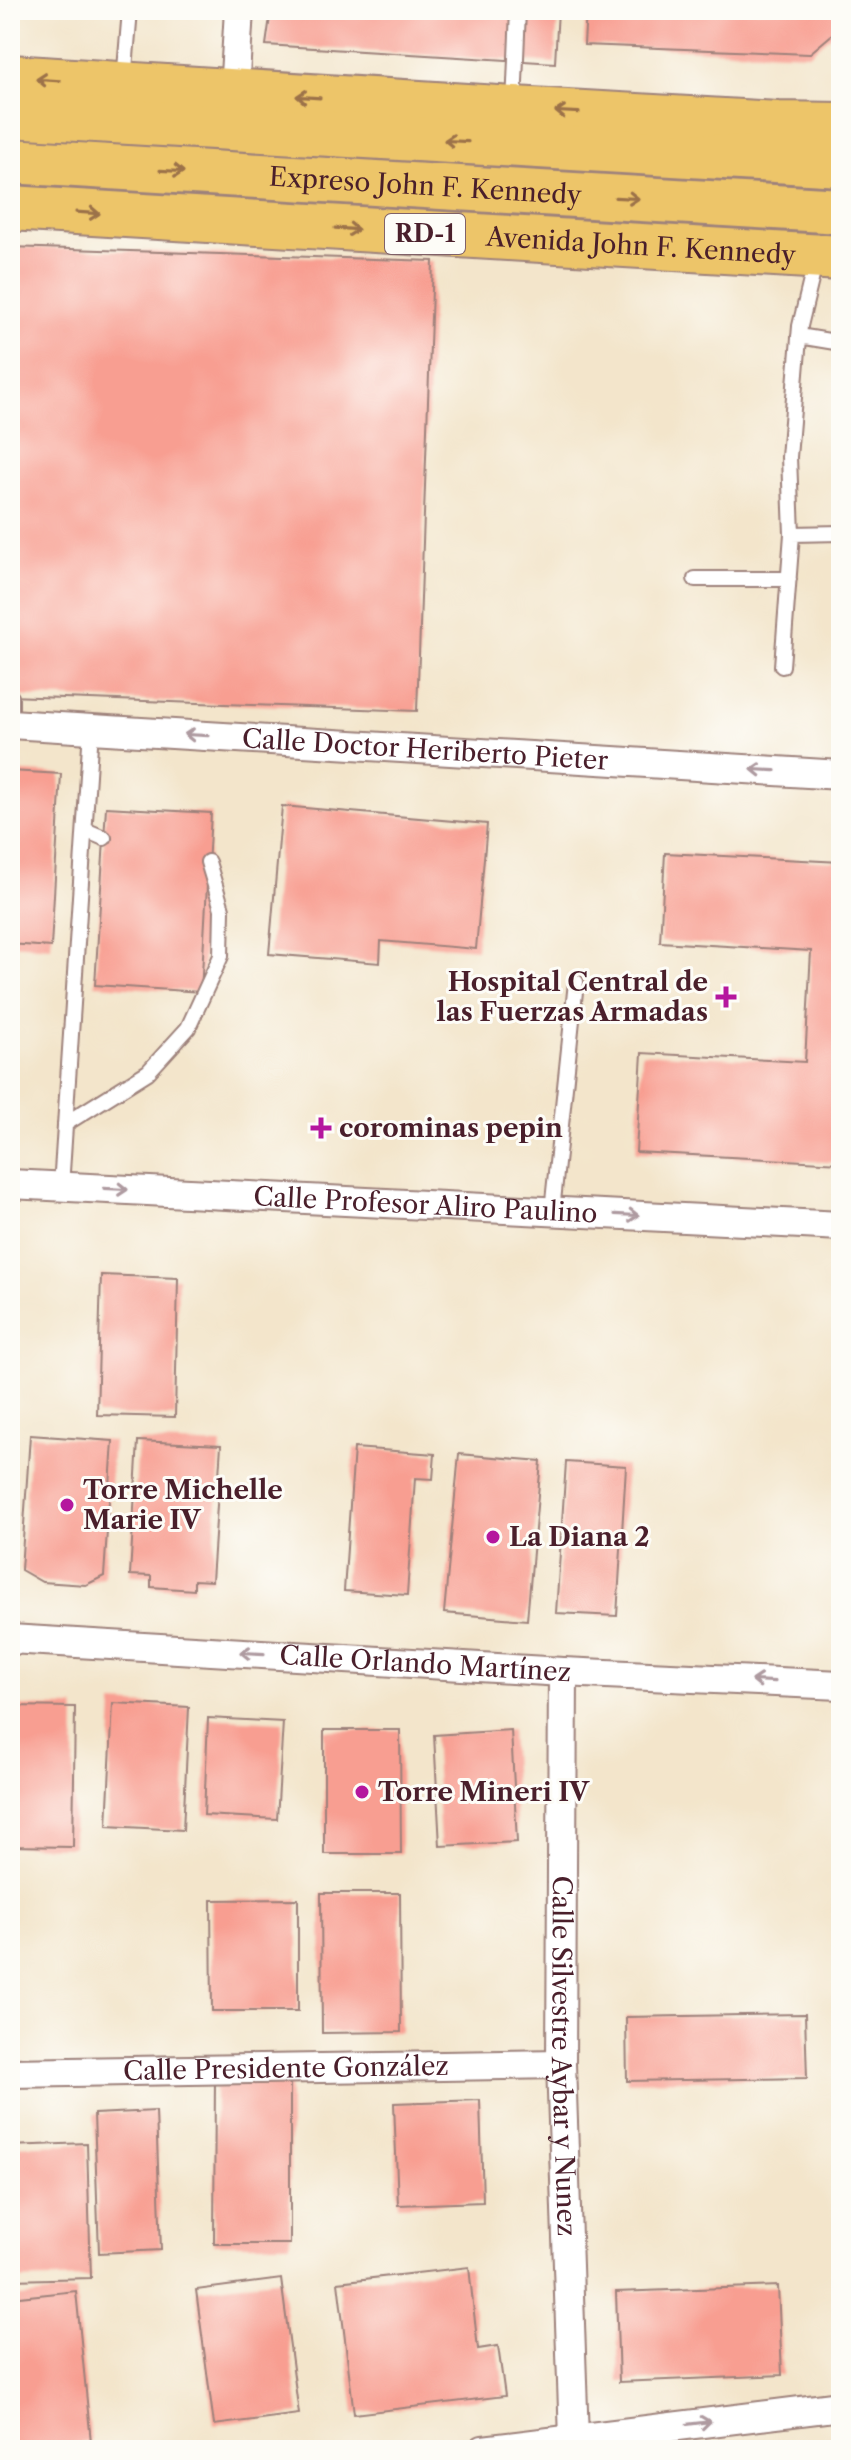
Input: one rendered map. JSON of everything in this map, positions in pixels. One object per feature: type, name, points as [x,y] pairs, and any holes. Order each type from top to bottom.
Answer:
[{"type":"main road","points":[[10,77],[628,116],[841,125]]},
{"type":"main road","points":[[778,124],[841,92]]},
{"type":"main road","name":"Expreso John F. Kennedy","points":[[10,115],[841,164]]},
{"type":"main road","points":[[628,116],[646,134],[657,137],[841,148]]},
{"type":"main road","name":"Expreso John F. Kennedy","points":[[10,161],[841,211]]},
{"type":"main road","name":"Avenida John F. Kennedy","points":[[10,208],[698,250],[831,272]]},
{"type":"main road","points":[[625,246],[646,230],[669,225],[841,235]]},
{"type":"street","points":[[234,92],[239,10]]},
{"type":"street","name":"Calle Doctor Heriberto Pieter","points":[[11,715],[91,729],[841,775]]},
{"type":"street","name":"Calle Profesor Aliro Paulino","points":[[10,1184],[841,1226]]},
{"type":"street","name":"Calle Orlando Martínez","points":[[10,1639],[841,1685]]},
{"type":"street","name":"Calle Silvestre Aybar y Nunez","points":[[563,1672],[561,2064],[574,2439]]},
{"type":"street","name":"Calle Presidente González","points":[[10,2073],[561,2064]]},
{"type":"street","points":[[483,2450],[841,2406]]},
{"type":"lane","points":[[124,85],[130,10]]},
{"type":"lane","points":[[514,109],[518,10]]},
{"type":"lane","points":[[782,666],[792,534],[789,457],[799,336],[831,272]]},
{"type":"lane","points":[[799,336],[841,343]]},
{"type":"lane","points":[[792,534],[841,533]]},
{"type":"lane","points":[[695,579],[789,579]]},
{"type":"lane","points":[[61,1187],[91,729]]},
{"type":"lane","points":[[85,830],[104,838]]},
{"type":"lane","points":[[65,1124],[148,1072],[188,1028],[221,956],[222,909],[208,862]]},
{"type":"lane","points":[[552,1211],[576,982]]},
{"type":"building","points":[[271,10],[558,10],[555,63],[266,45]]},
{"type":"building","points":[[586,10],[841,10],[841,27],[809,54],[584,45]]},
{"type":"building","points":[[10,247],[433,261],[417,711],[10,696]]},
{"type":"building","points":[[10,771],[61,774],[51,947],[10,944]]},
{"type":"building","points":[[282,806],[487,824],[476,949],[381,941],[380,963],[269,954]]},
{"type":"building","points":[[106,807],[211,813],[201,992],[95,985]]},
{"type":"building","points":[[665,853],[841,862],[841,1163],[636,1152],[642,1053],[805,1062],[811,951],[660,942]]},
{"type":"building","points":[[101,1275],[178,1278],[175,1417],[97,1415]]},
{"type":"building","name":"Torre Michelle Marie IV","points":[[30,1435],[113,1441],[104,1576],[86,1585],[42,1582],[21,1570]]},
{"type":"building","points":[[138,1441],[221,1445],[212,1581],[194,1580],[194,1590],[151,1587],[151,1576],[130,1575]]},
{"type":"building","points":[[354,1448],[435,1454],[433,1479],[415,1478],[407,1595],[344,1591]]},
{"type":"building","name":"La Diana 2","points":[[459,1454],[541,1461],[527,1620],[444,1613]]},
{"type":"building","points":[[566,1462],[626,1466],[617,1616],[556,1613]]},
{"type":"building","points":[[113,1703],[189,1707],[183,1830],[107,1826]]},
{"type":"building","points":[[10,1706],[75,1707],[73,1847],[10,1846]]},
{"type":"building","points":[[208,1718],[283,1722],[277,1819],[204,1815]]},
{"type":"building","name":"Torre Mineri IV","points":[[324,1730],[400,1730],[401,1854],[324,1854]]},
{"type":"building","points":[[511,1730],[517,1842],[440,1846],[434,1735]]},
{"type":"building","points":[[321,1893],[400,1893],[401,2032],[322,2033]]},
{"type":"building","points":[[298,1899],[298,2011],[212,2011],[211,1900]]},
{"type":"building","points":[[805,2014],[807,2078],[627,2081],[626,2017]]},
{"type":"building","points":[[215,2075],[290,2075],[290,2244],[214,2244]]},
{"type":"building","points":[[480,2100],[483,2202],[398,2205],[394,2103]]},
{"type":"building","points":[[156,2111],[161,2250],[99,2253],[94,2114]]},
{"type":"building","points":[[87,2143],[91,2278],[11,2280],[10,2146]]},
{"type":"building","points":[[469,2267],[478,2349],[498,2346],[505,2396],[354,2414],[338,2282]]},
{"type":"building","points":[[281,2279],[299,2414],[214,2425],[196,2290]]},
{"type":"building","points":[[778,2286],[782,2375],[619,2382],[616,2292]]},
{"type":"building","points":[[76,2291],[91,2442],[10,2450],[10,2298]]},
{"type":"place","name":"Hospital Central de las Fuerzas Armadas","points":[[726,997]]},
{"type":"place","name":"corominas pepin","points":[[321,1128]]},
{"type":"place","name":"Torre Michelle Marie IV","points":[[67,1505]]},
{"type":"place","name":"La Diana 2","points":[[493,1537]]},
{"type":"place","name":"Torre Mineri IV","points":[[362,1792]]}]
